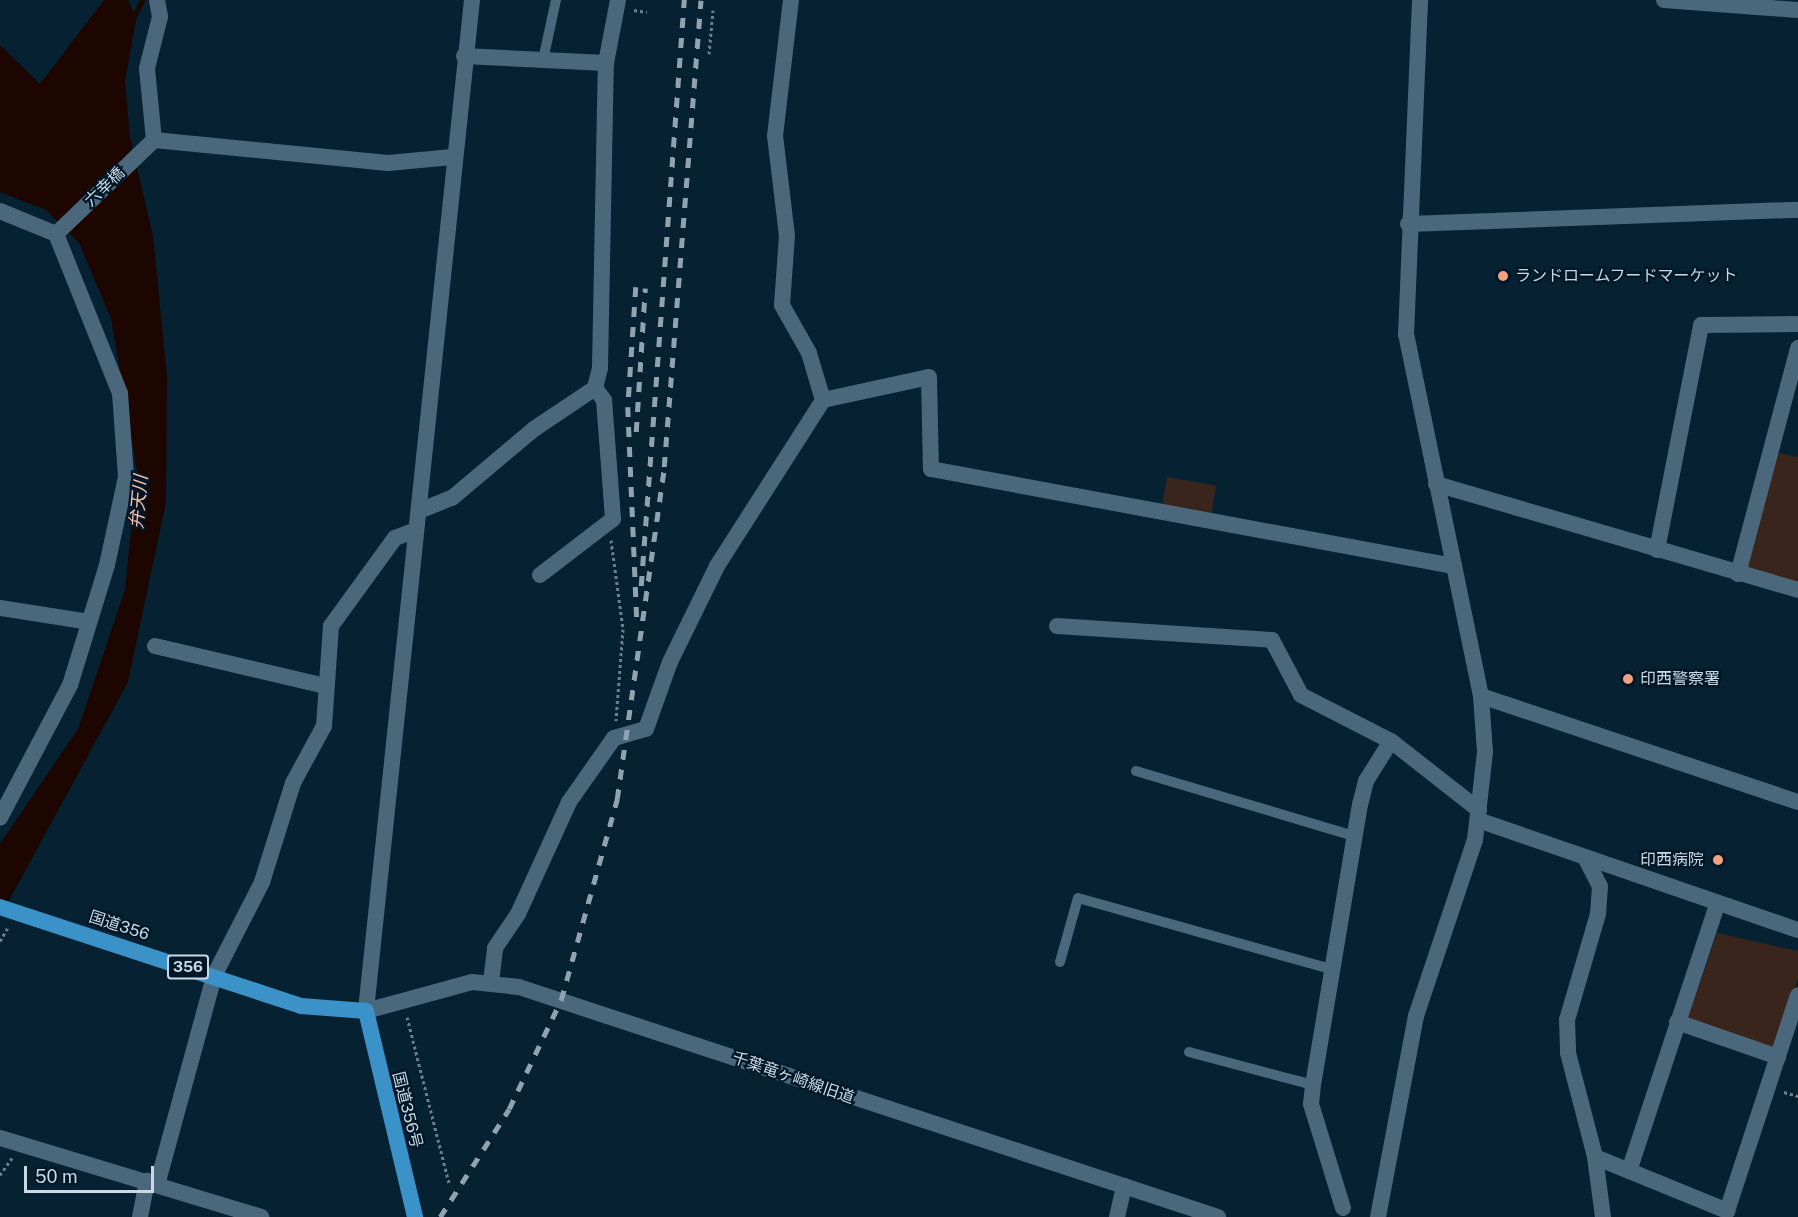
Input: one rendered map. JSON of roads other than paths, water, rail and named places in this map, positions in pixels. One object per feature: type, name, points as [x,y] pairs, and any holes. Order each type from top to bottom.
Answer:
[{"type":"highway","name":"国道356","points":[[6,909],[301,1006],[366,1011]]},
{"type":"highway","name":"国道356号","points":[[366,1011],[415,1217]]},
{"type":"street","points":[[157,0],[160,17],[147,68],[154,140],[388,163],[453,157]]},
{"type":"street","points":[[472,0],[453,157],[419,511],[366,1011],[491,982],[495,948],[518,914],[569,802],[614,738],[646,729],[670,662],[717,566],[824,400],[928,377],[931,469],[1454,566]]},
{"type":"street","points":[[419,511],[452,498],[534,429],[595,388],[600,368],[606,63],[618,0]]},
{"type":"street","points":[[791,0],[775,136],[787,236],[782,305],[809,353],[824,400]]},
{"type":"street","points":[[1378,1217],[1416,1016],[1479,815],[1485,752],[1481,696],[1406,335],[1408,224],[1420,0]]},
{"type":"street","points":[[1664,0],[1798,10]]},
{"type":"street","points":[[464,56],[606,63]]},
{"type":"street","name":"六幸橋","points":[[56,234],[154,140]]},
{"type":"street","points":[[1408,224],[1798,210]]},
{"type":"street","points":[[0,211],[56,234],[120,393],[126,477],[89,622],[70,685],[0,818]]},
{"type":"street","points":[[1657,550],[1701,325],[1798,324]]},
{"type":"street","points":[[1738,574],[1798,348]]},
{"type":"street","points":[[540,575],[613,519],[604,400],[595,388]]},
{"type":"street","points":[[1436,484],[1798,590]]},
{"type":"street","points":[[140,1217],[214,976],[262,882],[293,783],[324,726],[331,626],[395,538],[416,530]]},
{"type":"street","points":[[0,608],[89,622]]},
{"type":"street","points":[[1057,626],[1272,640],[1301,695],[1391,741],[1479,815],[1587,861],[1798,930]]},
{"type":"street","points":[[155,646],[326,686]]},
{"type":"street","points":[[1481,696],[1798,802]]},
{"type":"street","points":[[1343,1208],[1311,1104],[1331,969],[1366,781],[1391,741]]},
{"type":"street","points":[[1587,861],[1600,886],[1598,914],[1568,1020],[1568,1053],[1595,1157],[1603,1217]]},
{"type":"street","points":[[1629,1171],[1717,905]]},
{"type":"street","name":"千葉竜ヶ崎線旧道","points":[[491,982],[1218,1217]]},
{"type":"street","points":[[1595,1157],[1727,1210],[1798,995]]},
{"type":"street","points":[[1677,1022],[1778,1057]]},
{"type":"street","points":[[0,1138],[261,1217]]},
{"type":"street","points":[[1116,1217],[1124,1186]]},
{"type":"lane","points":[[543,60],[556,0]]},
{"type":"lane","points":[[1136,771],[1354,836]]},
{"type":"lane","points":[[1059,962],[1078,898],[1331,969]]},
{"type":"lane","points":[[1189,1052],[1313,1085]]},
{"type":"water","name":"弁天川","points":[[104,0],[128,0],[136,19],[125,81],[130,138],[153,236],[167,377],[166,502],[128,682],[0,917],[0,844],[78,729],[125,590],[137,471],[111,318],[79,243],[46,210],[0,192],[0,45],[40,84]]},
{"type":"waterway","points":[[132,20],[142,0]]},
{"type":"railway","points":[[641,586],[684,0]]},
{"type":"railway","points":[[440,1217],[509,1109],[561,1000],[617,799],[664,467],[701,0]]},
{"type":"railway","points":[[636,287],[628,407],[637,626]]},
{"type":"railway","points":[[636,432],[645,288]]},
{"type":"place","name":"ランドロームフードマーケット","points":[[1503,276]]},
{"type":"place","name":"印西警察署","points":[[1628,679]]},
{"type":"place","name":"印西病院","points":[[1718,860]]}]
